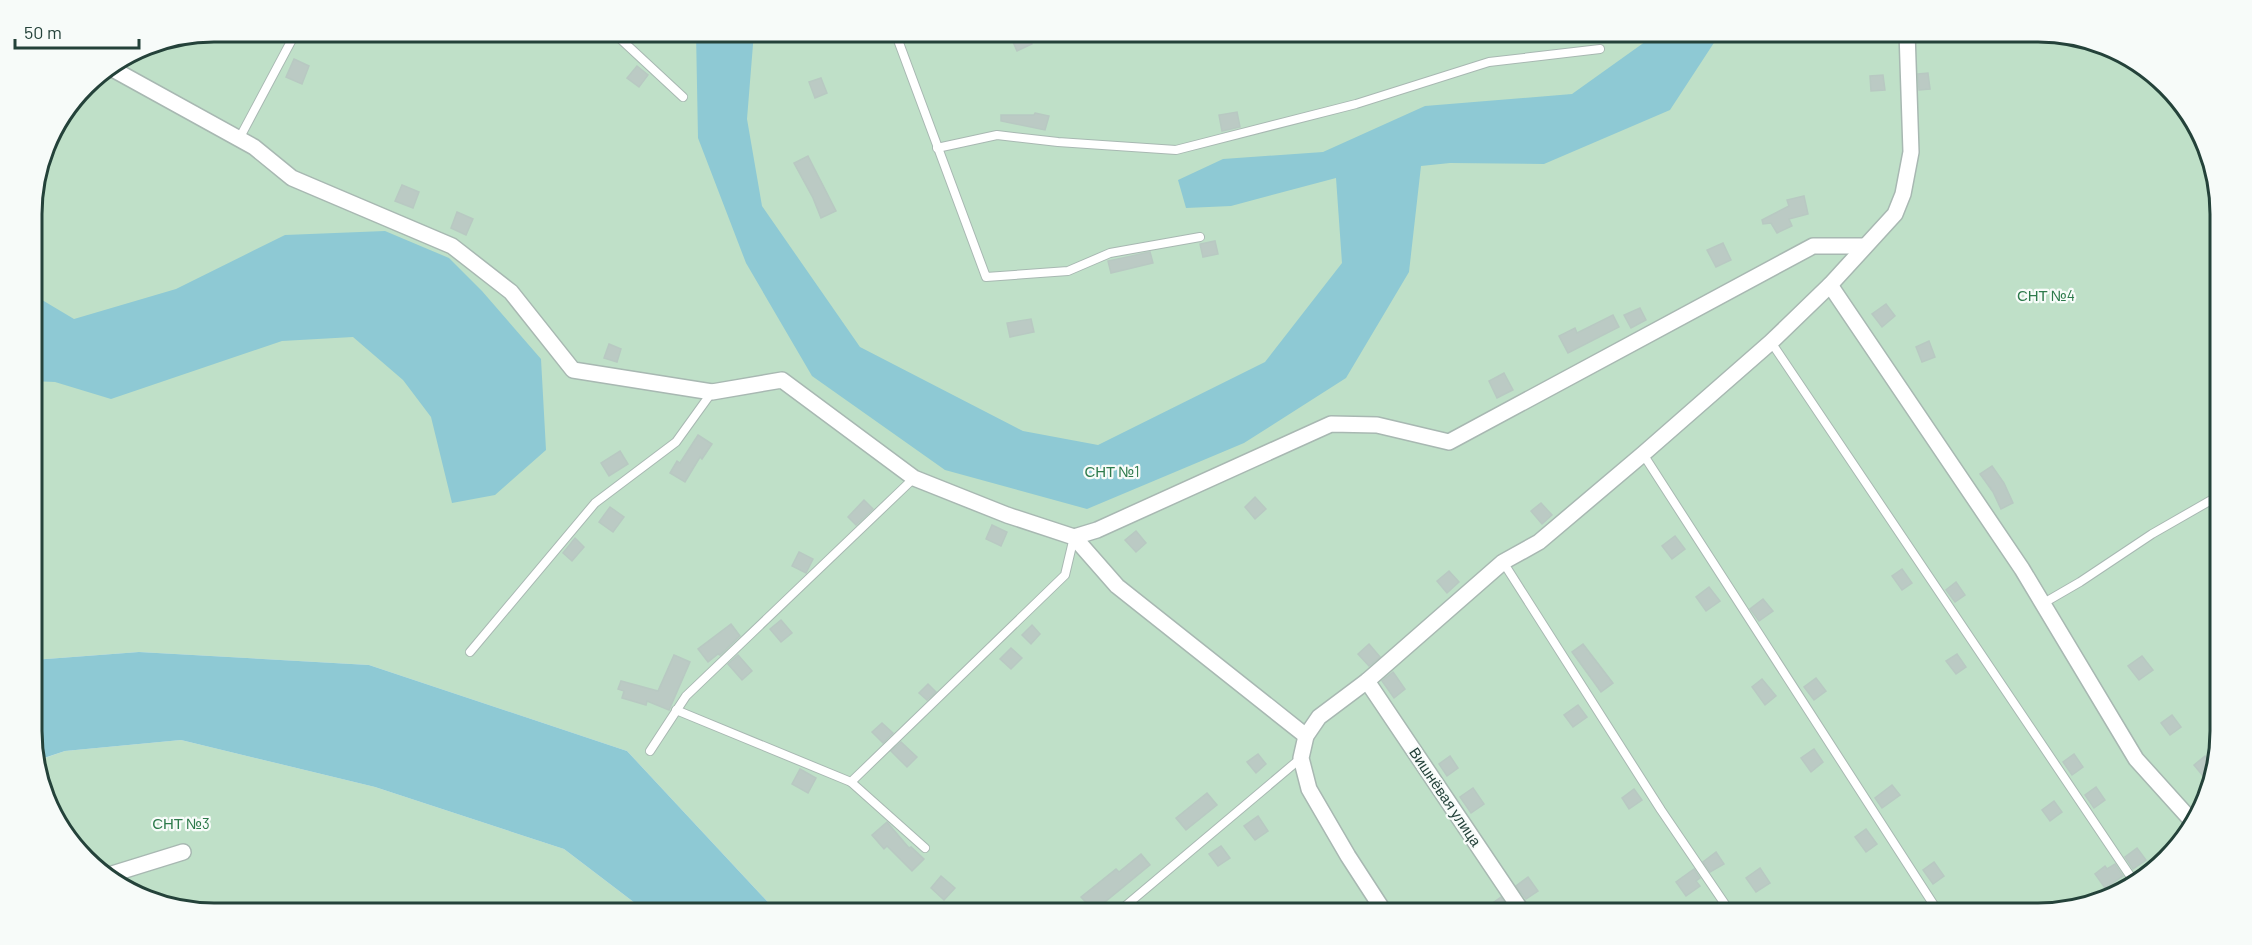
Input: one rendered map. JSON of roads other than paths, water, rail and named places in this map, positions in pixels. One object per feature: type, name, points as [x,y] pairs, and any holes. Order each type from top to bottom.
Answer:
[{"type":"street","points":[[1379,903],[1309,789],[1301,758],[1306,736],[1319,717],[1367,681],[1503,562],[1539,542],[1771,342],[1830,285],[1895,214],[1903,194],[1911,152],[1907,42]]},
{"type":"street","points":[[118,72],[254,147],[292,178],[452,246],[511,292],[573,370],[712,392],[782,380],[914,478],[1074,537],[1117,586],[1306,736]]},
{"type":"street","points":[[1074,537],[1097,530],[1331,424],[1377,425],[1449,442],[1813,246],[1865,246]]},
{"type":"street","points":[[1830,285],[2022,569],[2136,759],[2187,816]]},
{"type":"street","name":"Вишнёвая улица","points":[[1367,681],[1516,903]]},
{"type":"street","points":[[117,872],[183,852]]},
{"type":"lane","points":[[239,139],[291,42]]},
{"type":"lane","points":[[624,42],[683,97]]},
{"type":"lane","points":[[899,42],[986,277],[1068,271],[1110,253],[1200,237]]},
{"type":"lane","points":[[938,148],[997,135],[1058,142],[1176,150],[1356,104],[1489,62],[1600,49]]},
{"type":"lane","points":[[1771,342],[2130,876]]},
{"type":"lane","points":[[470,651],[595,503],[676,442],[712,392]]},
{"type":"lane","points":[[1643,454],[1933,903]]},
{"type":"lane","points":[[650,751],[686,696],[914,478]]},
{"type":"lane","points":[[2042,604],[2080,582],[2152,534],[2210,501]]},
{"type":"lane","points":[[851,782],[1065,575],[1074,537]]},
{"type":"lane","points":[[1503,562],[1661,810],[1724,903]]},
{"type":"lane","points":[[676,710],[851,782],[925,848]]},
{"type":"lane","points":[[1129,903],[1301,758]]},
{"type":"water","points":[[696,42],[753,42],[747,119],[762,206],[860,347],[1023,431],[1098,445],[1265,362],[1342,263],[1336,178],[1231,206],[1186,208],[1178,180],[1223,159],[1323,152],[1425,106],[1572,94],[1645,42],[1714,42],[1670,110],[1544,164],[1450,163],[1421,166],[1409,272],[1346,378],[1244,443],[1087,509],[945,470],[812,376],[746,263],[698,138]]},
{"type":"water","points":[[385,231],[449,258],[482,291],[541,359],[546,450],[495,495],[452,503],[431,417],[403,380],[353,337],[282,341],[111,399],[55,382],[42,381],[42,300],[74,319],[176,289],[285,235]]},
{"type":"water","points":[[139,652],[369,665],[627,751],[769,903],[635,903],[564,849],[375,787],[181,740],[65,751],[44,758],[42,659]]},
{"type":"park label","name":"СНТ №4","points":[[2046,296]]},
{"type":"park label","name":"СНТ №1","points":[[1112,472]]},
{"type":"park label","name":"СНТ №3","points":[[181,824]]}]
